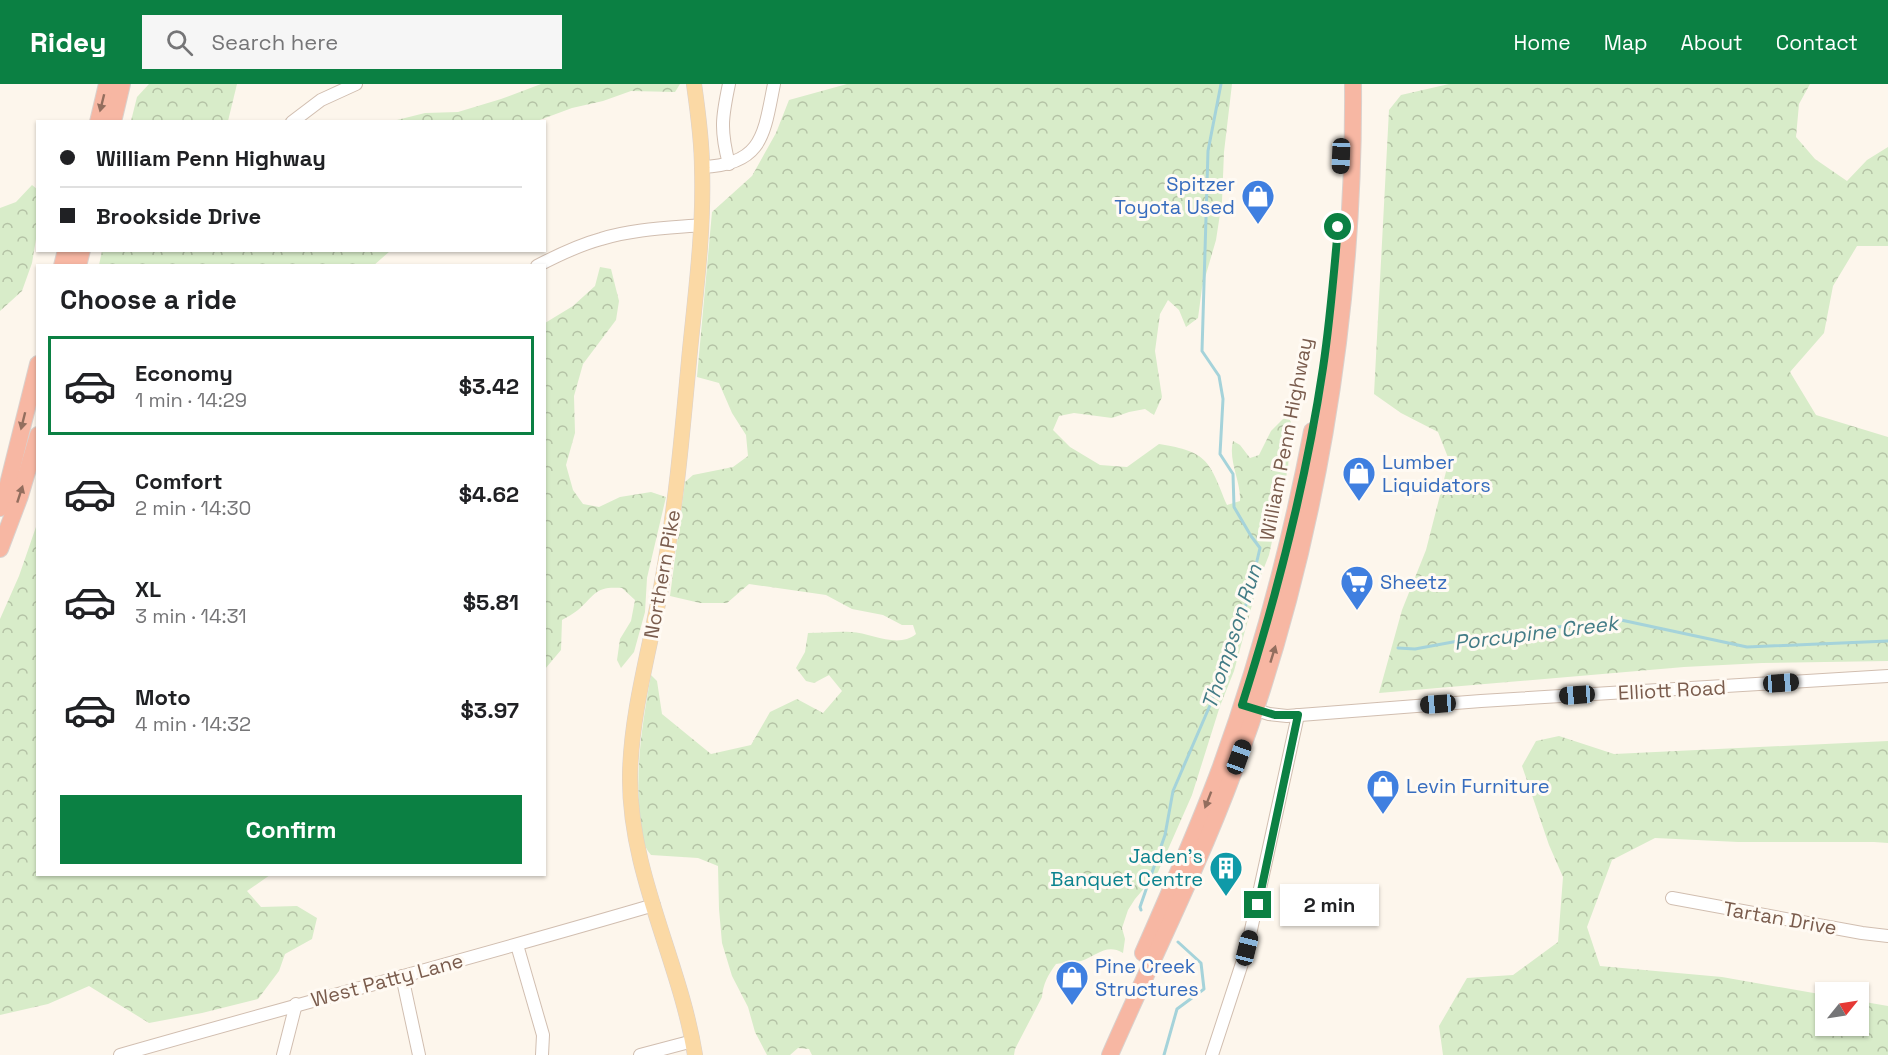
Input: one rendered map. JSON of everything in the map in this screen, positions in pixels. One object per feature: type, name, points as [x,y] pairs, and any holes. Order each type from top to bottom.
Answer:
[{"type":"highway","points":[[98,120],[107,84]]},
{"type":"highway","points":[[113,120],[122,84]]},
{"type":"highway","name":"William Penn Highway","points":[[1110,1055],[1216,816],[1248,707],[1260,646],[1287,546],[1309,446],[1329,321],[1338,227],[1342,84]]},
{"type":"highway","name":"William Penn Highway","points":[[1098,1055],[1277,640],[1300,549],[1334,370],[1348,228],[1353,84]]},
{"type":"highway","points":[[0,508],[36,372]]},
{"type":"highway","points":[[0,549],[20,496],[36,442]]},
{"type":"main road","name":"Northern Pike","points":[[694,84],[702,167],[702,225],[672,524],[640,694],[632,752],[631,797],[634,831],[694,1048]]},
{"type":"street","points":[[295,120],[321,100],[356,84]]},
{"type":"street","points":[[729,84],[722,119],[722,138],[729,164]]},
{"type":"street","points":[[702,167],[729,164],[751,153],[765,128],[774,84]]},
{"type":"street","points":[[541,264],[602,238],[702,225]]},
{"type":"street","name":"Elliott Road","points":[[1248,707],[1275,715],[1298,715],[1481,701],[1888,676]]},
{"type":"street","points":[[1212,1055],[1250,939],[1298,715]]},
{"type":"street","name":"Tartan Drive","points":[[1672,898],[1888,936]]},
{"type":"street","name":"West Patty Lane","points":[[120,1055],[654,905]]},
{"type":"street","points":[[517,945],[543,1035],[542,1055]]},
{"type":"street","points":[[402,976],[419,1055]]},
{"type":"street","points":[[284,1055],[296,1004]]},
{"type":"street","points":[[640,1055],[694,1048]]},
{"type":"green space","points":[[149,84],[237,84],[228,120],[131,120],[137,97]]},
{"type":"green space","points":[[541,84],[680,84],[675,92],[631,91],[540,120],[397,120],[425,113],[458,112]]},
{"type":"green space","points":[[847,84],[1232,84],[1224,152],[1222,201],[1216,240],[1202,288],[1198,318],[1186,327],[1179,310],[1168,300],[1160,314],[1155,351],[1162,397],[1154,415],[1145,409],[1112,418],[1074,413],[1059,416],[1053,430],[1070,447],[1100,465],[1127,467],[1159,444],[1198,455],[1211,468],[1227,505],[1240,501],[1232,456],[1233,441],[1240,445],[1250,458],[1259,455],[1271,431],[1287,415],[1291,422],[1288,468],[1269,555],[1258,583],[1234,671],[1220,706],[1192,795],[1158,872],[1128,910],[1122,928],[1125,939],[1123,953],[1112,949],[1081,961],[1056,964],[1046,980],[1042,997],[1014,1055],[812,1055],[809,1049],[798,1048],[790,1055],[767,1055],[755,1032],[748,1007],[732,976],[722,943],[718,866],[698,858],[651,855],[643,837],[638,788],[642,731],[651,675],[657,681],[662,714],[711,754],[751,745],[770,712],[797,699],[823,713],[842,691],[829,675],[814,683],[806,681],[796,668],[805,652],[808,633],[851,632],[893,640],[909,638],[916,634],[913,625],[902,625],[883,615],[852,609],[826,595],[749,584],[727,603],[700,603],[670,596],[685,482],[693,475],[733,467],[748,456],[746,435],[732,413],[719,383],[697,377],[712,212],[752,176],[776,133],[789,100]]},
{"type":"green space","points":[[1449,84],[1810,84],[1799,104],[1796,137],[1815,159],[1847,181],[1867,160],[1888,147],[1888,246],[1857,246],[1833,286],[1824,333],[1790,372],[1816,415],[1888,437],[1888,661],[1684,667],[1379,693],[1402,610],[1426,550],[1449,460],[1438,432],[1401,413],[1374,394],[1389,110],[1401,95]]},
{"type":"green space","points":[[32,185],[36,188],[36,239],[32,263],[22,291],[0,311],[0,208],[16,202]]},
{"type":"green space","points":[[102,252],[389,252],[375,264],[99,264]]},
{"type":"green space","points":[[600,267],[611,269],[619,301],[616,320],[583,364],[574,396],[575,433],[566,465],[573,490],[583,504],[599,507],[620,497],[651,492],[666,497],[647,578],[645,612],[634,652],[621,668],[617,660],[620,639],[631,621],[635,600],[622,588],[606,588],[597,592],[578,610],[562,620],[561,650],[546,668],[546,322],[573,306],[595,286]]},
{"type":"green space","points":[[36,527],[36,876],[269,876],[247,891],[261,907],[297,906],[317,918],[312,939],[285,954],[279,971],[258,999],[149,1023],[89,986],[48,1004],[0,1015],[0,619],[19,576]]},
{"type":"green space","points":[[1559,736],[1614,754],[1888,741],[1888,843],[1738,842],[1655,838],[1612,860],[1587,927],[1600,966],[1722,977],[1815,993],[1815,1036],[1869,1036],[1869,1003],[1888,1006],[1888,1055],[1443,1055],[1439,1026],[1467,978],[1513,975],[1558,942],[1563,877],[1549,845],[1522,766],[1536,741]]},
{"type":"waterway","name":"Thompson Run","points":[[1141,910],[1140,907],[1165,835],[1173,791],[1211,703],[1248,599],[1260,548],[1234,507],[1233,474],[1220,454],[1223,399],[1219,376],[1202,351],[1208,151],[1221,84]]},
{"type":"waterway","name":"Porcupine Creek","points":[[1398,648],[1415,649],[1496,634],[1621,620],[1747,647],[1888,641]]},
{"type":"waterway","name":"Thompson Run","points":[[1164,1055],[1177,1009],[1204,989],[1201,963],[1178,942]]},
{"type":"place","name":"Spitzer Toyota Used","points":[[1258,225]]},
{"type":"place","name":"Lumber Liquidators","points":[[1359,502]]},
{"type":"place","name":"Sheetz","points":[[1357,611]]},
{"type":"place","name":"Levin Furniture","points":[[1383,815]]},
{"type":"place","name":"Jaden's Banquet Centre","points":[[1226,897]]},
{"type":"place","name":"Pine Creek Structures","points":[[1072,1006]]},
{"type":"route","points":[[1258,905],[1298,715],[1280,716],[1242,705],[1287,546],[1316,415],[1329,321],[1338,227]]}]
